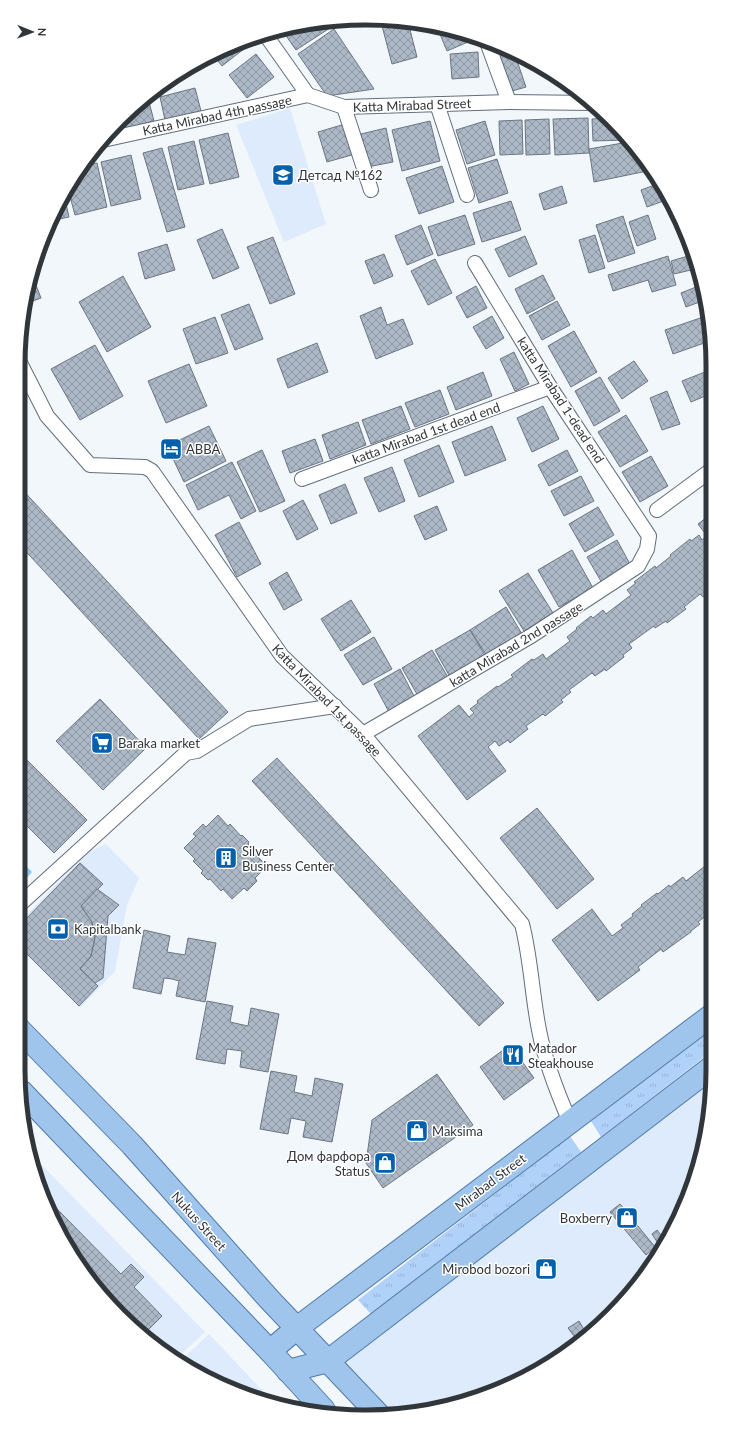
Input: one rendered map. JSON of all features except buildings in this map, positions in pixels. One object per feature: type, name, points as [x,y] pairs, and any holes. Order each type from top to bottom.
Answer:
[{"type":"main road","name":"Mirabad Street","points":[[270,1351],[297,1328],[706,1020]]},
{"type":"main road","name":"Nukus Street","points":[[25,1035],[132,1146],[269,1299],[374,1410]]},
{"type":"main road","points":[[288,1371],[328,1362],[706,1072]]},
{"type":"main road","points":[[26,1097],[270,1351],[321,1407]]},
{"type":"main road","points":[[288,1371],[297,1328]]},
{"type":"street","points":[[269,39],[308,95]]},
{"type":"street","points":[[489,48],[509,102]]},
{"type":"street","name":"Katta Mirabad Street","points":[[308,95],[344,107],[509,102],[583,103]]},
{"type":"street","name":"Katta Mirabad 4th passage","points":[[112,138],[308,95]]},
{"type":"street","points":[[437,104],[466,194]]},
{"type":"street","points":[[344,107],[371,190]]},
{"type":"street","name":"katta Mirabad 1-dead end","points":[[475,263],[550,387],[649,536]]},
{"type":"street","name":"Katta Mirabad 1st passage","points":[[25,373],[47,416],[90,465],[145,467],[152,471],[282,656],[363,734],[522,924],[527,944],[539,1031],[553,1081],[570,1122]]},
{"type":"street","name":"katta Mirabad 1st dead end","points":[[302,479],[550,387]]},
{"type":"street","points":[[657,510],[706,474]]},
{"type":"street","name":"katta Mirabad 2nd passage","points":[[363,734],[531,636],[638,566],[644,558],[649,536]]},
{"type":"street","points":[[25,900],[186,753],[197,751],[249,719],[335,706]]},
{"type":"shaded area","name":"Детсад №162","points":[[290,108],[326,224],[284,242],[236,125]]},
{"type":"shaded area","points":[[106,844],[139,878],[127,905],[115,971],[80,1008],[25,953],[25,917],[86,853]]},
{"type":"shaded area","name":"Mirobod bozori","points":[[706,1072],[703,1114],[694,1158],[688,1179],[671,1220],[649,1259],[636,1277],[622,1294],[590,1326],[573,1340],[555,1353],[516,1375],[475,1392],[432,1403],[388,1409],[381,1409],[328,1361]]},
{"type":"shaded area","points":[[38,1161],[205,1332],[180,1355],[141,1326],[109,1294],[82,1259],[60,1220],[43,1179]]},
{"type":"shaded area","points":[[209,1334],[267,1395],[215,1375],[184,1358]]},
{"type":"green space","points":[[25,865],[32,872],[25,880]]},
{"type":"green space","points":[[706,1033],[706,1056],[601,1137],[591,1121]]},
{"type":"green space","points":[[570,1136],[581,1152],[371,1314],[358,1300]]},
{"type":"place","name":"Детсад №162","points":[[283,175]]},
{"type":"place","name":"ABBA","points":[[171,449]]},
{"type":"place","name":"Baraka market","points":[[102,743]]},
{"type":"place","name":"Silver Business Center","points":[[226,858]]},
{"type":"place","name":"Kapitalbank","points":[[58,929]]},
{"type":"place","name":"Matador Steakhouse","points":[[513,1055]]},
{"type":"place","name":"Maksima","points":[[417,1131]]},
{"type":"place","name":"Дом фарфора Status","points":[[385,1163]]},
{"type":"place","name":"Boxberry","points":[[627,1218]]},
{"type":"place","name":"Mirobod bozori","points":[[546,1269]]}]
